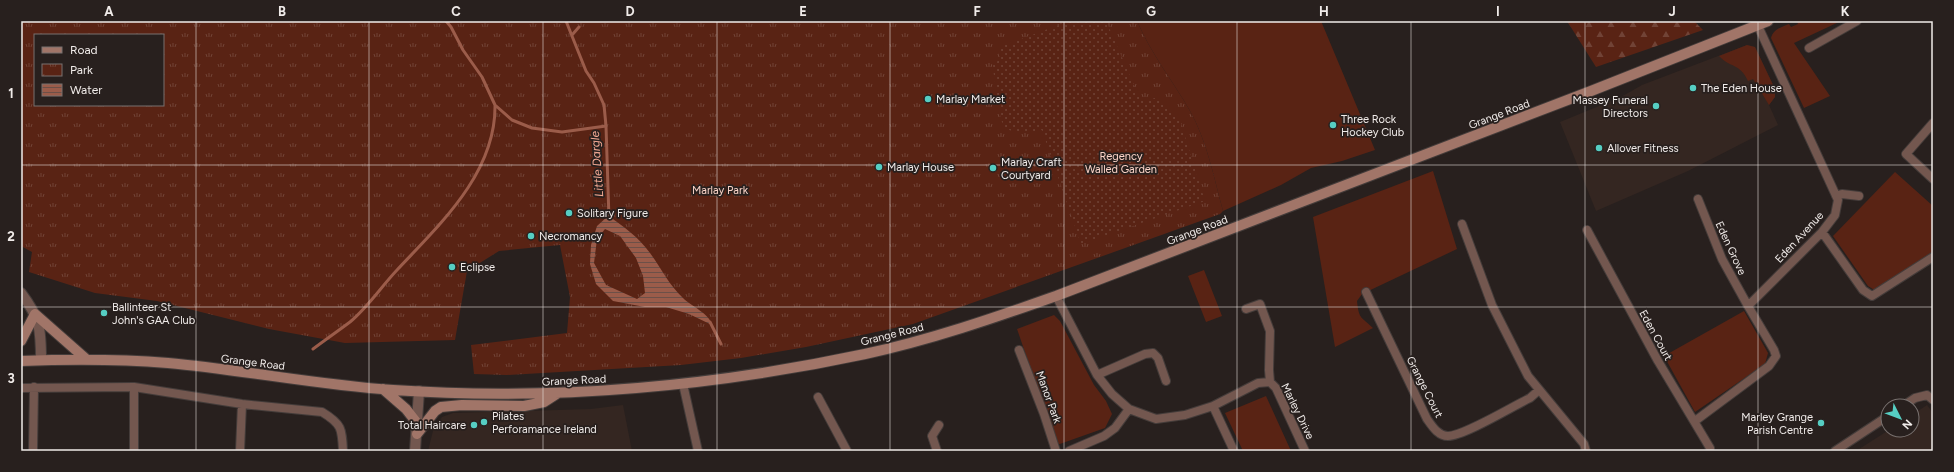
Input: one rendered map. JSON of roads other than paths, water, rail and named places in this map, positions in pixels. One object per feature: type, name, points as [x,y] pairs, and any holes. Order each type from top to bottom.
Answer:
[{"type":"main road","name":"Grange Road","points":[[21,361],[86,359],[168,363],[384,389],[558,393],[683,384],[792,368],[867,354],[959,329],[1056,296],[1768,21]]},
{"type":"main road","points":[[21,341],[35,314],[86,359]]},
{"type":"main road","points":[[384,389],[406,409],[417,423]]},
{"type":"main road","points":[[417,434],[435,411],[441,407],[462,405],[524,406],[544,402],[558,393]]},
{"type":"street","points":[[1809,48],[1857,21]]},
{"type":"street","points":[[1758,26],[1837,198],[1842,194],[1859,196]]},
{"type":"street","points":[[1933,123],[1906,154],[1933,179]]},
{"type":"street","name":"Eden Avenue","points":[[1748,306],[1822,232],[1834,215],[1837,198]]},
{"type":"street","name":"Eden Grove","points":[[1698,199],[1722,259],[1748,306]]},
{"type":"street","points":[[1462,224],[1492,305],[1528,376],[1584,444],[1586,451]]},
{"type":"street","name":"Eden Court","points":[[1587,230],[1658,361],[1710,448]]},
{"type":"street","points":[[1822,232],[1862,290],[1872,296],[1933,257]]},
{"type":"street","name":"Grange Court","points":[[1366,292],[1428,419],[1436,431],[1447,436],[1462,433],[1530,398],[1539,390]]},
{"type":"street","points":[[21,293],[35,314],[41,333],[41,360]]},
{"type":"street","points":[[1056,296],[1097,375],[1112,394],[1129,409],[1156,419],[1185,415],[1213,406],[1258,383],[1270,382],[1268,370],[1270,331],[1260,304],[1246,309]]},
{"type":"street","points":[[1695,421],[1769,366],[1776,356],[1748,306]]},
{"type":"street","name":"Manor Park","points":[[1020,350],[1056,451]]},
{"type":"street","points":[[1097,375],[1145,354],[1153,353],[1158,358],[1166,381]]},
{"type":"street","name":"Marley Drive","points":[[1270,382],[1276,388],[1305,451]]},
{"type":"street","points":[[683,384],[698,451]]},
{"type":"street","points":[[33,451],[34,387]]},
{"type":"street","points":[[134,387],[134,451]]},
{"type":"street","points":[[21,388],[134,387],[242,404],[322,412],[333,419],[342,431],[343,451]]},
{"type":"street","points":[[415,451],[419,391]]},
{"type":"street","points":[[1915,398],[1927,395],[1933,400]]},
{"type":"street","points":[[818,398],[848,451]]},
{"type":"street","points":[[240,451],[242,404]]},
{"type":"street","points":[[1213,406],[1234,451]]},
{"type":"street","points":[[1069,451],[1104,436],[1115,428],[1129,409]]},
{"type":"street","points":[[1835,451],[1880,421]]},
{"type":"street","points":[[937,451],[932,436],[939,425]]},
{"type":"water","points":[[608,216],[631,233],[650,253],[678,293],[704,314],[712,325],[689,314],[666,307],[645,307],[613,301],[596,284],[590,264],[591,245],[597,226]],"holes":[[[605,229],[620,236],[636,258],[643,276],[645,293],[637,299],[606,285],[594,263],[597,239]]]},
{"type":"waterway","name":"Little Dargle","points":[[446,21],[451,27],[463,50],[482,77],[495,105],[512,120],[532,128],[562,132],[606,126],[609,219]]},
{"type":"waterway","points":[[566,21],[586,71],[594,83],[604,105],[606,126]]},
{"type":"waterway","points":[[572,35],[579,27]]},
{"type":"waterway","points":[[313,349],[350,322],[363,310],[391,276],[447,216],[462,196],[476,175],[486,153],[493,130],[495,105]]},
{"type":"waterway","name":"Little Dargle","points":[[710,322],[721,344]]},
{"type":"place","name":"The Eden House","points":[[1693,88]]},
{"type":"place","name":"Marlay Market","points":[[928,99]]},
{"type":"place","name":"Massey Funeral Directors","points":[[1656,106]]},
{"type":"place","name":"Three Rock Hockey Club","points":[[1333,125]]},
{"type":"place","name":"Allover Fitness","points":[[1599,148]]},
{"type":"place","name":"Marlay House","points":[[879,167]]},
{"type":"place","name":"Marlay Craft Courtyard","points":[[993,168]]},
{"type":"place","name":"Solitary Figure","points":[[569,213]]},
{"type":"place","name":"Necromancy","points":[[531,236]]},
{"type":"place","name":"Eclipse","points":[[452,267]]},
{"type":"place","name":"Ballinteer St John's GAA Club","points":[[104,313]]},
{"type":"place","name":"Pilates Perforamance Ireland","points":[[484,422]]},
{"type":"place","name":"Marley Grange Parish Centre","points":[[1821,423]]},
{"type":"place","name":"Total Haircare","points":[[474,425]]},
{"type":"park label","name":"Regency Walled Garden","points":[[1121,162]]},
{"type":"park label","name":"Marlay Park","points":[[720,190]]}]
